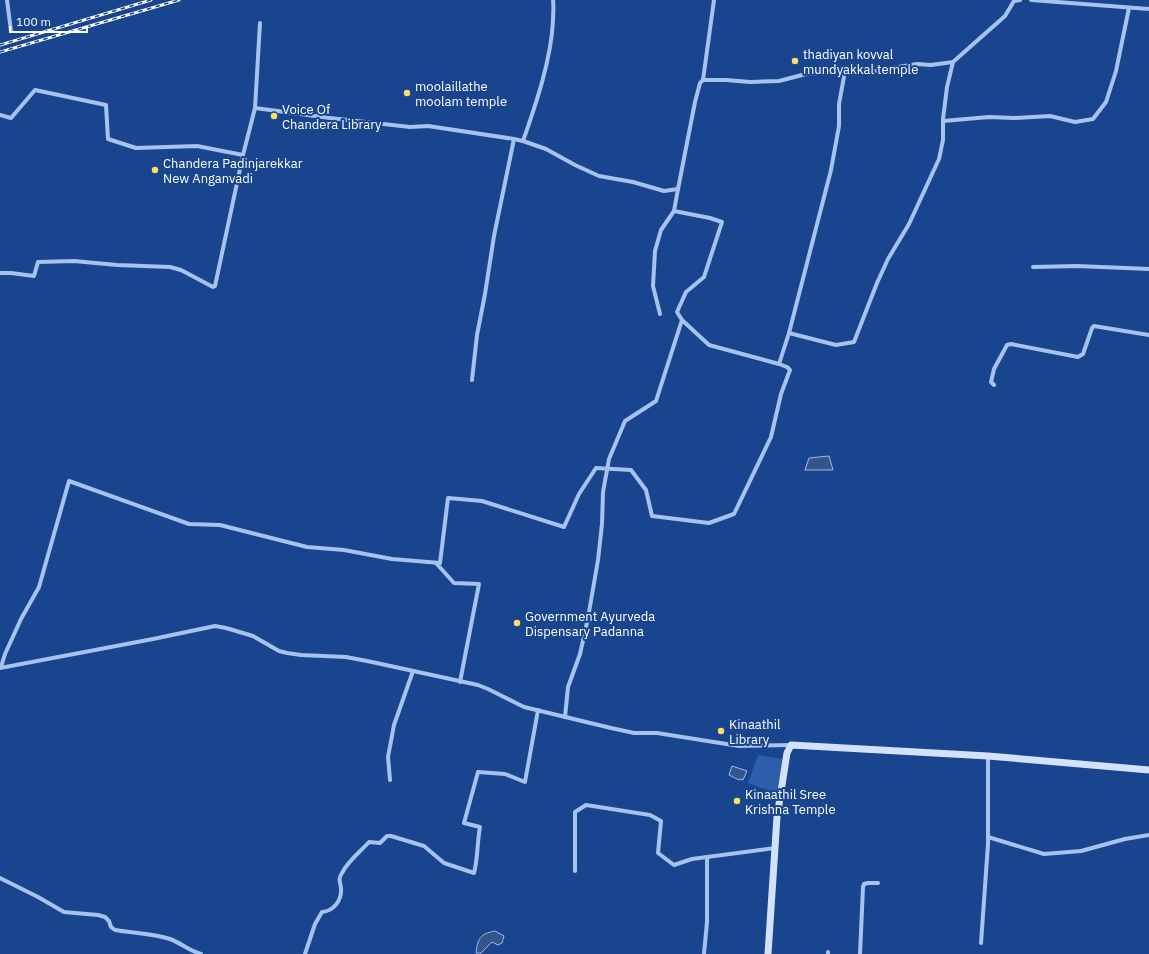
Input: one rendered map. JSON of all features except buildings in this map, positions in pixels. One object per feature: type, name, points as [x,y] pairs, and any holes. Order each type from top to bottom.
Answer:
[{"type":"main road","points":[[768,954],[777,817],[787,753],[791,745],[988,756],[1149,770]]},
{"type":"street","points":[[7,0],[10,31]]},
{"type":"street","points":[[522,141],[530,122],[547,62],[552,31],[554,8],[553,0]]},
{"type":"street","points":[[660,314],[653,286],[655,251],[661,230],[674,211],[695,102],[700,83],[703,80],[714,0]]},
{"type":"street","points":[[703,80],[750,82],[771,81],[794,78],[806,74],[845,71],[878,71],[917,64],[931,65],[953,62],[1005,16],[1014,1],[1020,0]]},
{"type":"street","points":[[1031,0],[1149,9]]},
{"type":"street","points":[[943,121],[989,117],[1050,116],[1075,122],[1093,118],[1106,102],[1116,72],[1129,8]]},
{"type":"street","points":[[0,273],[34,276],[38,262],[74,261],[117,265],[170,267],[181,270],[213,287],[216,286],[243,155],[255,108],[260,23]]},
{"type":"street","points":[[788,333],[836,344],[854,342],[888,259],[909,224],[940,159],[947,87],[953,62]]},
{"type":"street","points":[[779,364],[830,170],[839,126],[839,104],[845,71]]},
{"type":"street","points":[[0,115],[11,118],[34,90],[106,105],[108,139],[136,148],[197,146],[243,155]]},
{"type":"street","points":[[255,108],[403,126],[428,126],[514,139],[546,149],[599,176],[633,182],[664,191],[678,189]]},
{"type":"street","points":[[472,380],[477,335],[494,236],[514,139]]},
{"type":"street","points":[[0,668],[21,619],[38,587],[69,481],[189,524],[220,525],[306,547],[344,550],[392,559],[436,563],[440,563],[448,498],[482,501],[564,528],[579,494],[596,468],[630,470],[646,490],[652,516],[708,524],[734,514],[771,437],[781,394],[790,370],[779,364],[709,345],[682,320],[677,312],[686,292],[704,278],[722,222],[710,218],[674,211]]},
{"type":"street","points":[[1033,267],[1077,266],[1149,269]]},
{"type":"street","points":[[565,717],[568,687],[580,654],[598,560],[602,524],[603,492],[609,459],[626,421],[656,400],[682,320]]},
{"type":"street","points":[[994,385],[991,382],[994,369],[1007,345],[1011,344],[1078,357],[1084,354],[1092,328],[1094,326],[1149,335]]},
{"type":"street","points":[[436,563],[454,583],[479,584],[460,682]]},
{"type":"street","points":[[0,668],[146,641],[215,626],[252,636],[279,651],[301,655],[346,657],[413,671],[488,689],[524,707],[634,733],[657,732],[739,746],[791,745]]},
{"type":"street","points":[[390,780],[388,757],[394,725],[413,671]]},
{"type":"street","points":[[305,954],[315,924],[322,912],[332,910],[336,905],[340,894],[341,888],[339,880],[342,873],[369,842],[380,843],[388,836],[391,836],[424,846],[444,863],[474,874],[478,858],[478,838],[480,827],[464,823],[478,772],[505,774],[525,782],[538,710]]},
{"type":"street","points":[[981,943],[988,837],[988,756]]},
{"type":"street","points":[[575,871],[575,812],[586,805],[650,815],[661,821],[658,853],[674,865],[692,859],[775,848]]},
{"type":"street","points":[[988,837],[1044,854],[1081,851],[1125,839],[1149,835]]},
{"type":"street","points":[[704,954],[707,922],[707,857]]},
{"type":"street","points":[[0,878],[64,912],[105,917],[115,930],[168,939],[179,943],[190,951],[201,954]]},
{"type":"street","points":[[860,954],[863,887],[864,884],[878,883]]},
{"type":"shaded area","points":[[829,456],[833,470],[805,470],[809,458]]},
{"type":"shaded area","points":[[758,755],[783,759],[776,793],[748,783]]},
{"type":"shaded area","points":[[732,766],[747,771],[743,780],[739,780],[729,775]]},
{"type":"shaded area","points":[[495,931],[504,936],[502,943],[498,945],[492,942],[481,953],[476,953],[479,940],[483,935]]},
{"type":"railway","points":[[0,45],[151,0]]},
{"type":"railway","points":[[0,52],[179,0]]},
{"type":"place","name":"thadiyan kovval mundyakkal temple","points":[[795,61]]},
{"type":"place","name":"moolaillathe moolam temple","points":[[407,93]]},
{"type":"place","name":"Voice Of Chandera Library","points":[[274,116]]},
{"type":"place","name":"Chandera Padinjarekkar New Anganvadi","points":[[155,170]]},
{"type":"place","name":"Government Ayurveda Dispensary Padanna","points":[[517,623]]},
{"type":"place","name":"Kinaathil Library","points":[[721,731]]},
{"type":"place","name":"Kinaathil Sree Krishna Temple","points":[[737,801]]}]
